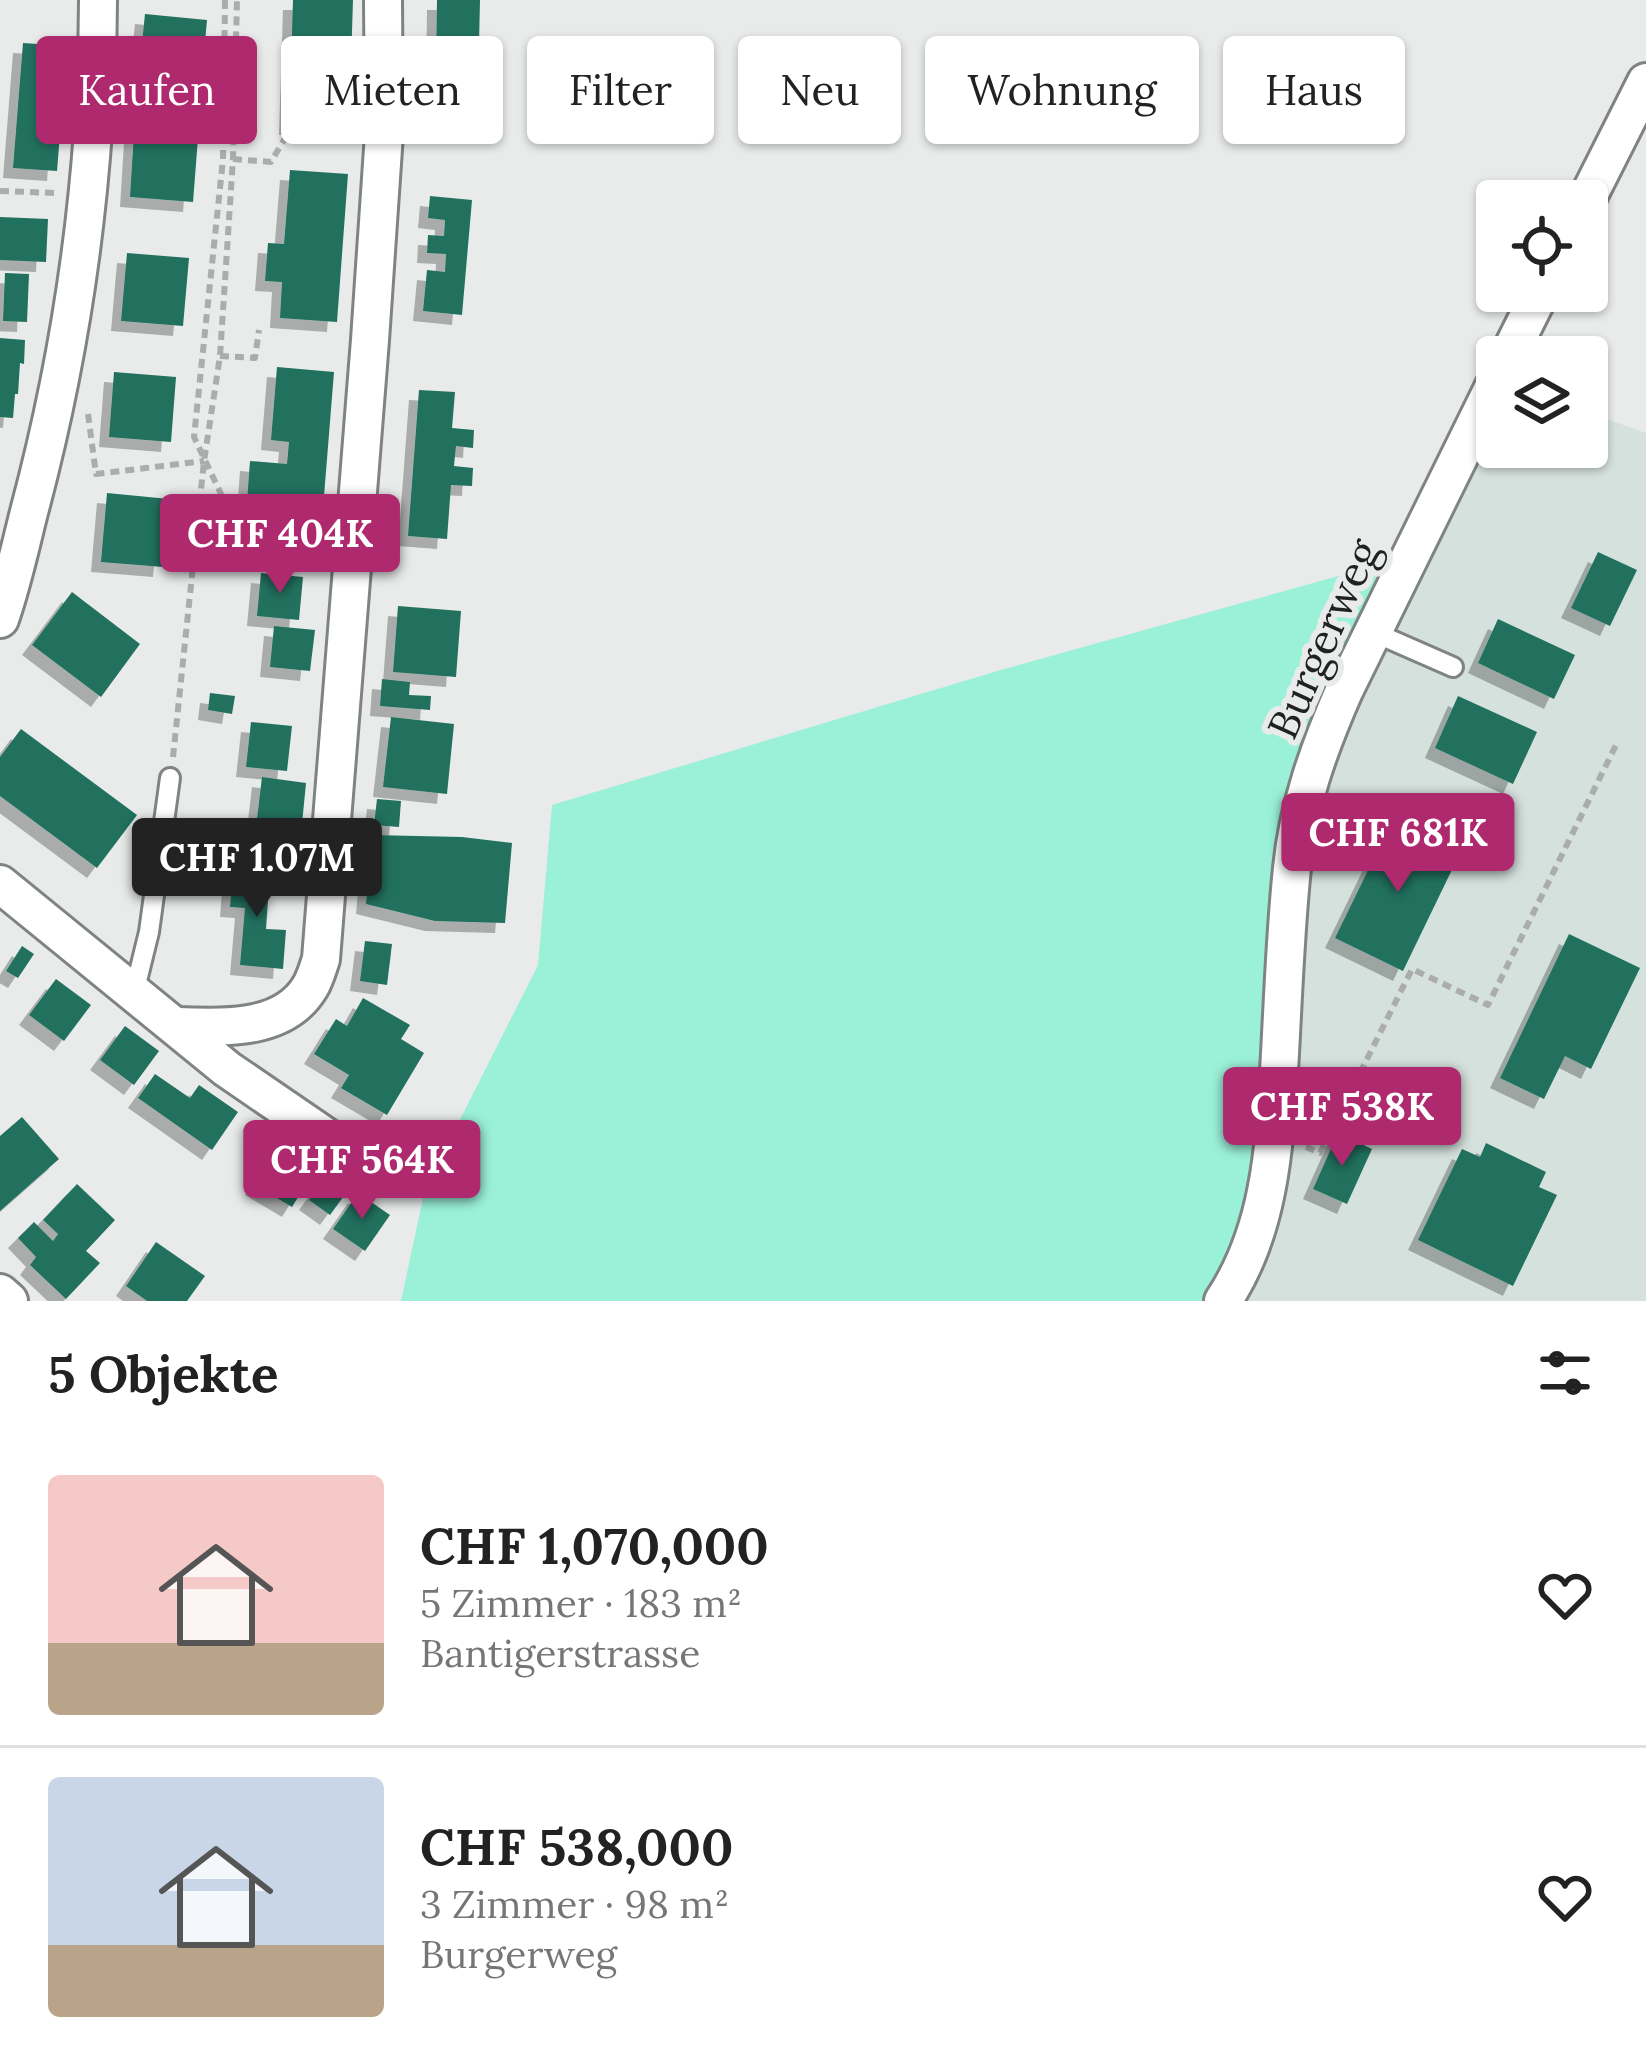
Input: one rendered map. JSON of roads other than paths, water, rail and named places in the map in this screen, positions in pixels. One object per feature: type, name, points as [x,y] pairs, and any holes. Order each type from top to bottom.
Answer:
[{"type":"street","points":[[0,619],[62,380],[77,290],[88,194],[98,0]]},
{"type":"street","points":[[176,1026],[262,1022],[290,1010],[310,987],[321,959],[384,134],[383,0]]},
{"type":"street","points":[[1597,180],[1646,82]]},
{"type":"street","name":"Burgerweg","points":[[1223,1301],[1251,1248],[1266,1199],[1274,1145],[1292,868],[1300,817],[1321,743],[1476,423]]},
{"type":"street","points":[[0,884],[227,1069],[382,1175]]},
{"type":"street","points":[[0,1292],[9,1301]]},
{"type":"lane","points":[[1373,632],[1454,667]]},
{"type":"lane","points":[[134,993],[149,932],[170,778]]}]
